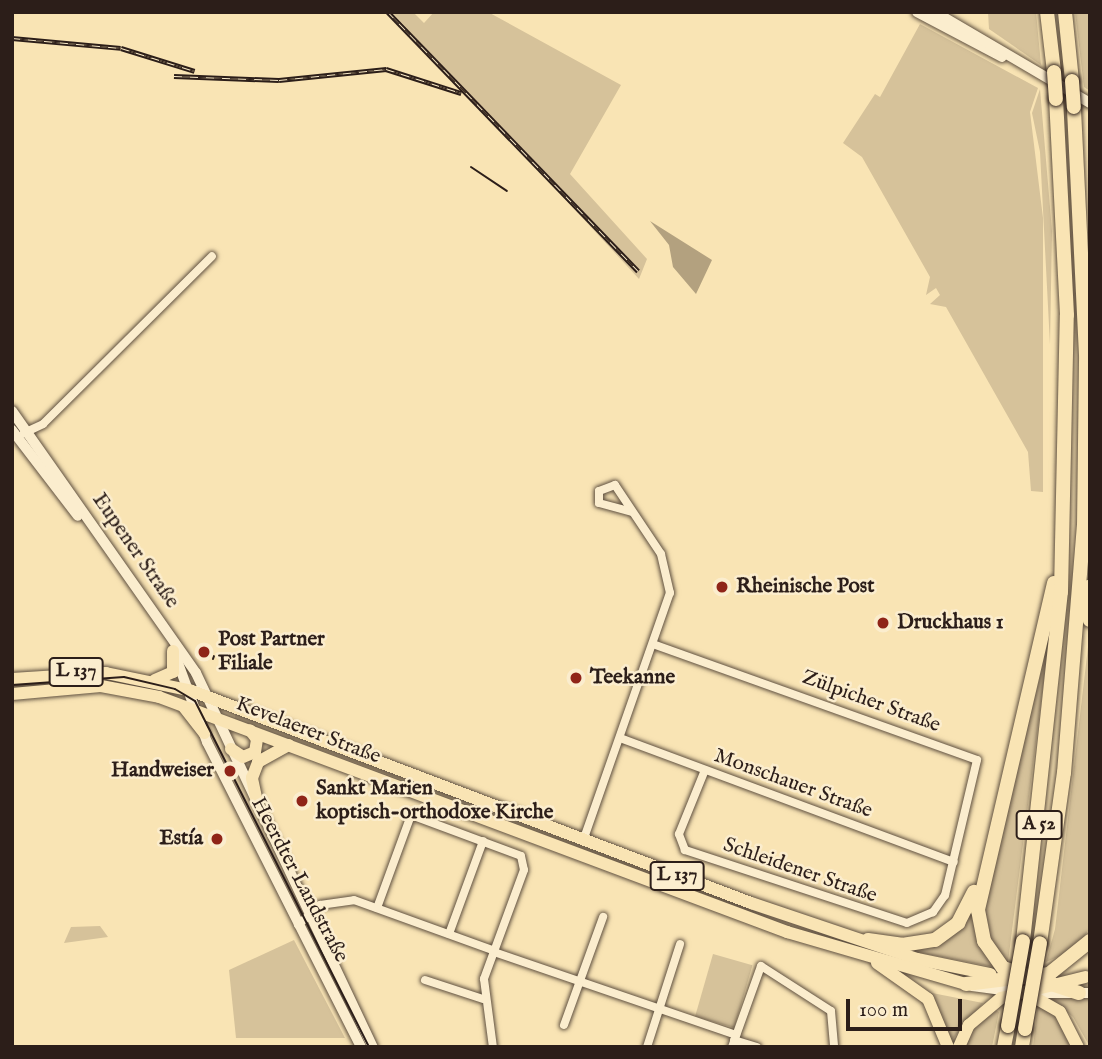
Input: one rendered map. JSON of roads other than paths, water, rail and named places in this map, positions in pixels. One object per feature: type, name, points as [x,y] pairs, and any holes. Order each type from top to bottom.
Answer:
[{"type":"highway","name":"A 52","points":[[1004,1047],[1023,942],[1053,695],[1063,523],[1067,315],[1056,99],[1049,75],[1047,12]]},
{"type":"highway","name":"A 52","points":[[1022,1047],[1040,943],[1069,728],[1084,526],[1086,355],[1074,107],[1065,12]]},
{"type":"highway","points":[[868,940],[914,945],[947,933],[968,908],[983,868],[1041,649],[1063,523]]},
{"type":"highway","points":[[1084,526],[1090,620]]},
{"type":"highway","points":[[983,868],[978,910],[984,941],[1003,968],[1024,985]]},
{"type":"highway","points":[[1024,985],[1063,967],[1090,941]]},
{"type":"highway","points":[[966,984],[996,977],[1024,985],[1084,993]]},
{"type":"main road","name":"Eupener Straße","points":[[12,411],[174,639],[206,695]]},
{"type":"main road","name":"Eupener Straße","points":[[13,433],[173,651],[192,691]]},
{"type":"main road","points":[[154,680],[173,672],[173,651]]},
{"type":"main road","name":"L 137","points":[[12,679],[88,672],[154,680],[206,695]]},
{"type":"main road","name":"L 137","points":[[12,694],[113,687],[197,711]]},
{"type":"main road","name":"Heerdter Landstraße","points":[[192,691],[204,733],[361,1047]]},
{"type":"main road","name":"Heerdter Landstraße","points":[[206,695],[312,910],[373,1047]]},
{"type":"main road","name":"Kevelaerer Straße","points":[[206,695],[583,841],[868,940]]},
{"type":"main road","points":[[181,705],[204,733]]},
{"type":"main road","name":"Kevelaerer Straße","points":[[197,711],[877,963]]},
{"type":"main road","points":[[231,749],[243,757],[256,752],[257,739],[250,730]]},
{"type":"main road","points":[[257,802],[252,778],[258,762],[290,745]]},
{"type":"main road","name":"L 137","points":[[868,940],[917,959],[996,977]]},
{"type":"main road","name":"L 137","points":[[877,963],[966,984],[1024,985],[1084,993]]},
{"type":"main road","points":[[877,963],[928,999],[948,1047]]},
{"type":"main road","name":"L 137","points":[[1024,985],[1087,977]]},
{"type":"main road","points":[[1046,986],[1087,977]]},
{"type":"main road","points":[[959,1047],[981,1013],[1024,985],[1060,1012],[1078,1047]]},
{"type":"street","points":[[917,12],[1016,62],[1049,75],[1090,103]]},
{"type":"street","points":[[935,12],[1016,62]]},
{"type":"street","points":[[13,433],[27,432],[212,256]]},
{"type":"street","points":[[583,841],[653,644],[670,582],[661,554],[632,512]]},
{"type":"street","name":"Zülpicher Straße","points":[[653,644],[977,760],[954,862]]},
{"type":"street","name":"Monschauer Straße","points":[[620,738],[954,862]]},
{"type":"street","name":"Schleidener Straße","points":[[705,770],[680,834],[685,850],[907,923],[933,912],[954,862]]},
{"type":"street","points":[[377,908],[411,815],[521,856],[526,864],[494,952],[483,999],[493,1047]]},
{"type":"street","points":[[449,934],[483,841]]},
{"type":"street","points":[[298,925],[312,910],[350,900],[757,1047]]},
{"type":"street","points":[[564,1025],[603,917]]},
{"type":"street","points":[[647,1047],[680,944]]},
{"type":"street","points":[[734,1040],[754,974],[767,967],[831,1011],[834,1047]]},
{"type":"street","points":[[425,980],[483,999]]},
{"type":"tram line","points":[[471,167],[507,191]]},
{"type":"tram line","points":[[12,685],[124,677],[175,689],[195,701],[369,1047]]},
{"type":"railway","points":[[388,12],[638,271]]},
{"type":"railway","points":[[12,38],[121,48],[195,71]]},
{"type":"railway","points":[[174,76],[279,80],[386,69],[461,93]]},
{"type":"place","name":"Rheinische Post","points":[[722,587]]},
{"type":"place","name":"Druckhaus 1","points":[[883,623]]},
{"type":"place","name":"Post Partner Filiale","points":[[204,652]]},
{"type":"place","name":"Teekanne","points":[[576,678]]},
{"type":"place","name":"Handweiser","points":[[230,771]]},
{"type":"place","name":"Sankt Marien koptisch-orthodoxe Kirche","points":[[302,801]]},
{"type":"place","name":"Estía","points":[[217,839]]}]
